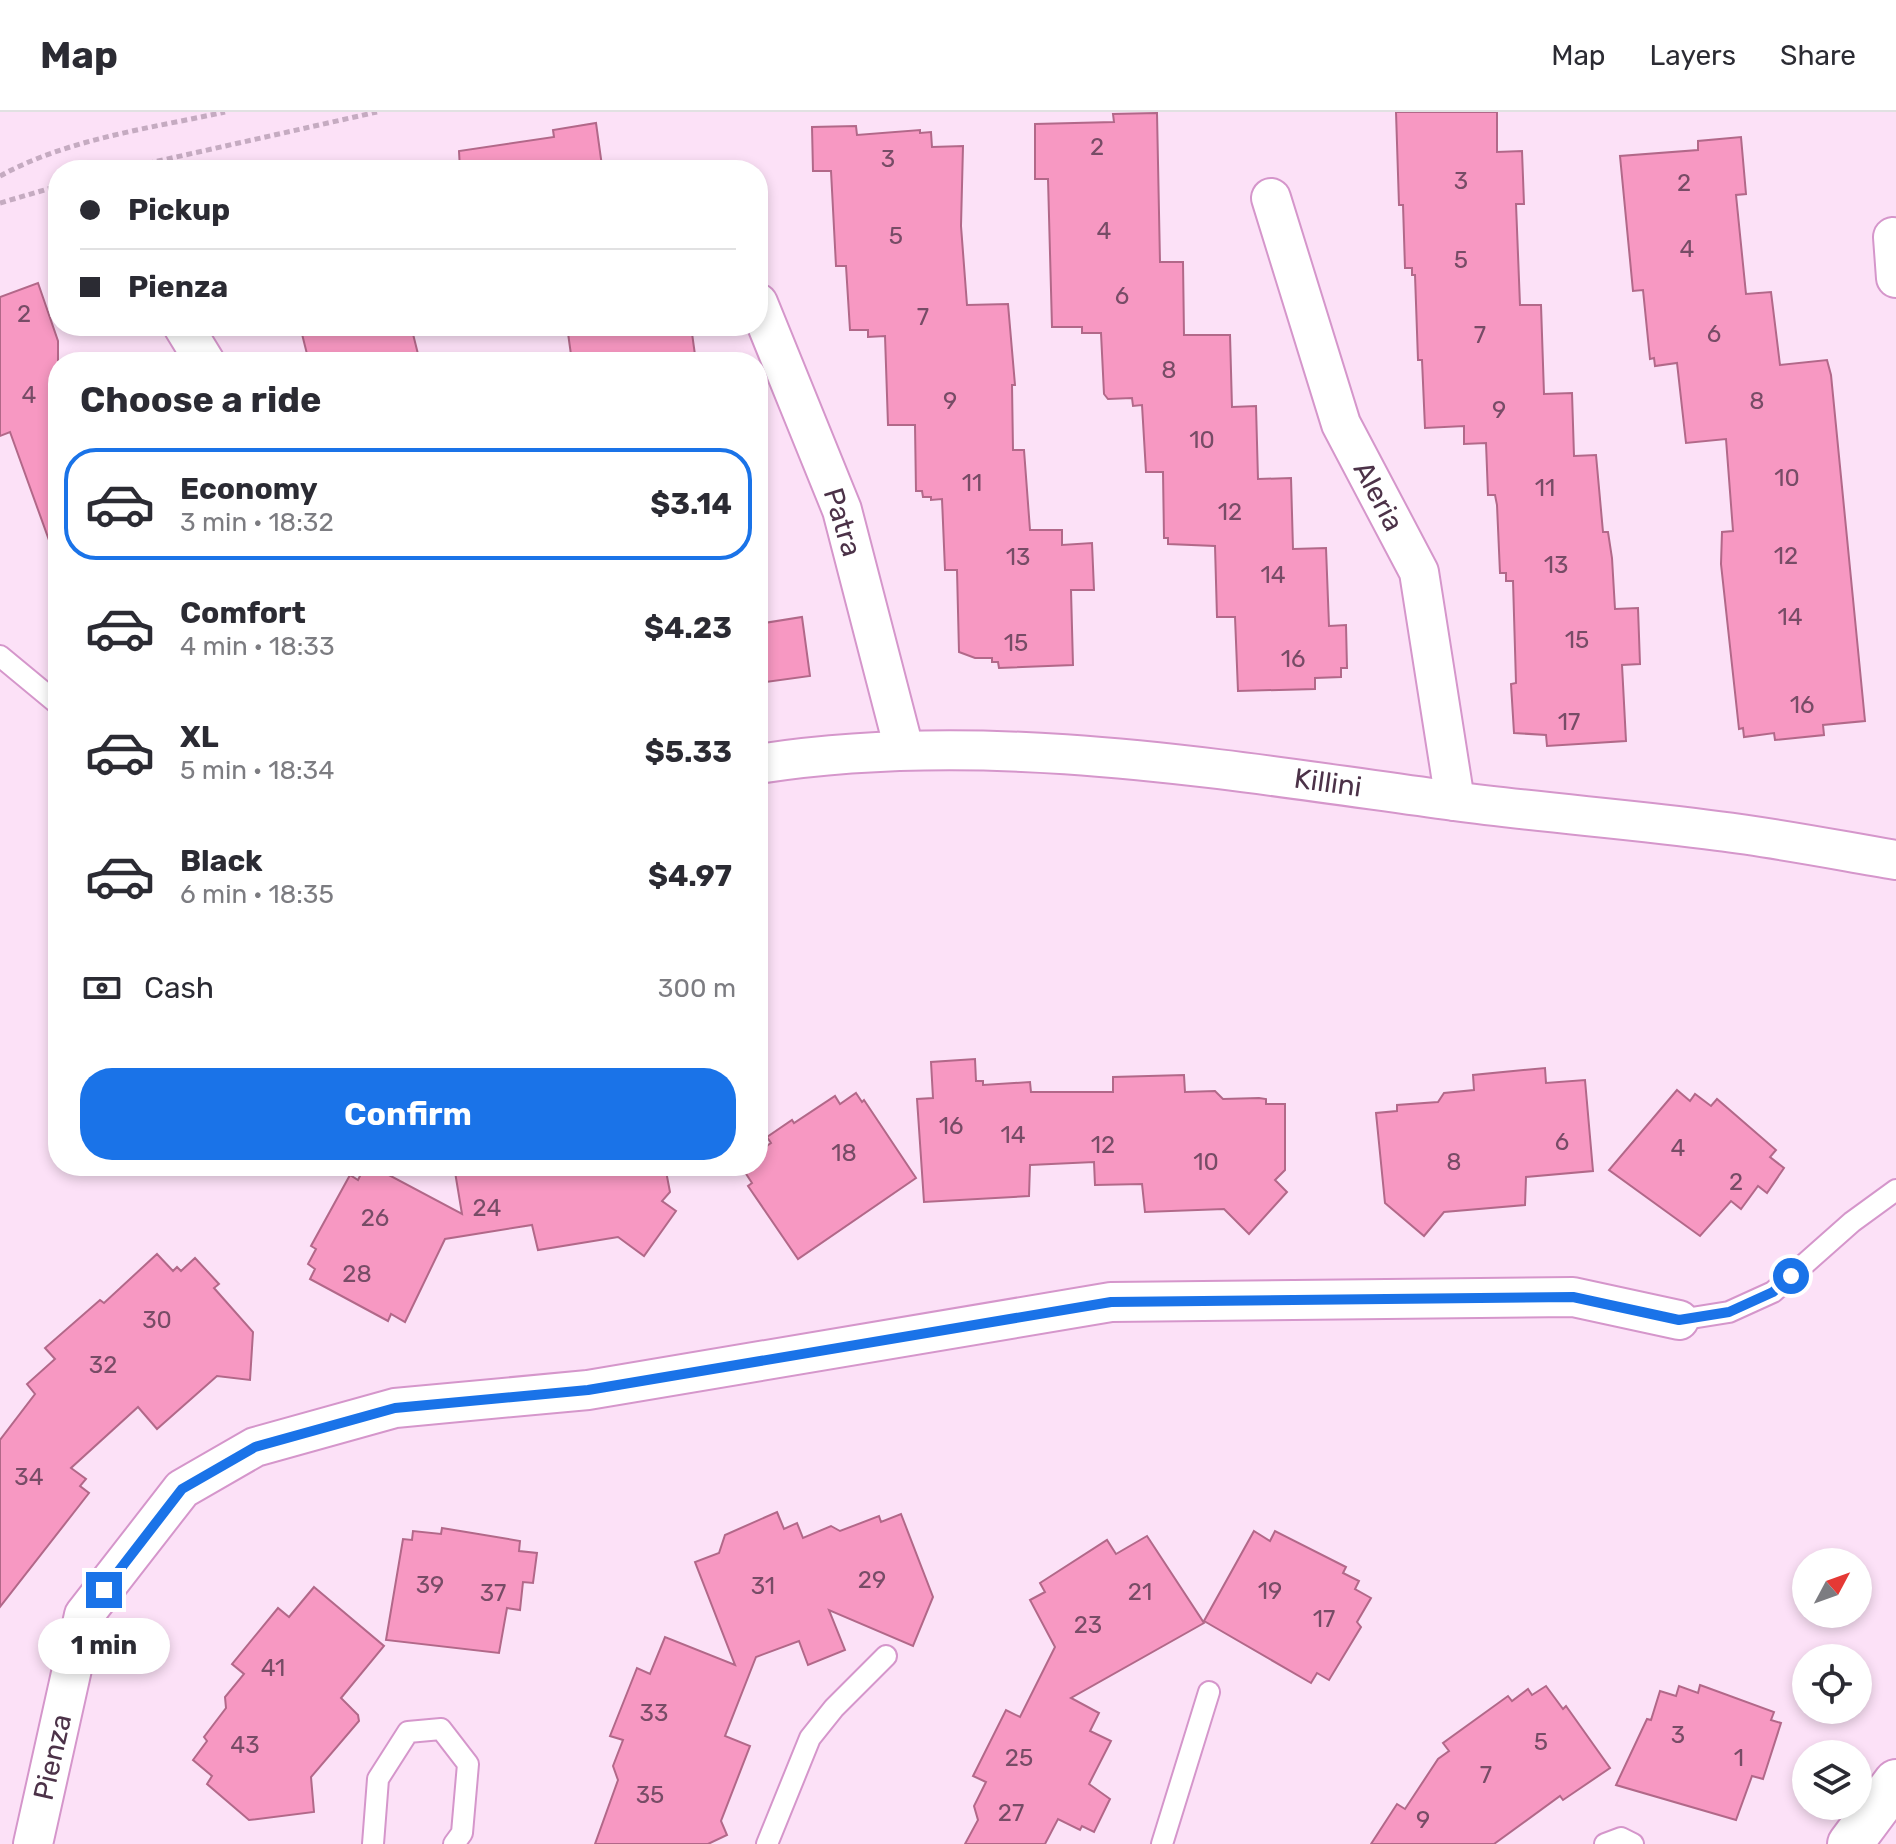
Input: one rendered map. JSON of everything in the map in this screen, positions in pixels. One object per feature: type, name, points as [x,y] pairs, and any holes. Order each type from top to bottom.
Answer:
[{"type":"street","name":"Aleria","points":[[1271,198],[1341,424],[1419,572],[1455,801]]},
{"type":"street","points":[[1893,237],[1896,278]]},
{"type":"street","name":"Patra","points":[[768,328],[842,510],[904,749]]},
{"type":"street","name":"Killini","points":[[768,762],[815,755],[904,749],[1168,761],[1455,801],[1720,831],[1896,860]]},
{"type":"street","name":"Pienza","points":[[33,1844],[84,1615],[182,1489],[255,1447],[395,1408],[588,1390],[1111,1302],[1573,1297],[1679,1320]]},
{"type":"street","points":[[1850,1844],[1896,1782]]},
{"type":"lane","points":[[0,656],[48,696]]},
{"type":"lane","points":[[1679,1320],[1729,1312],[1773,1292],[1852,1222],[1896,1190]]},
{"type":"lane","points":[[767,1844],[810,1738],[834,1708],[886,1656]]},
{"type":"lane","points":[[1162,1844],[1209,1692]]},
{"type":"lane","points":[[373,1844],[378,1779],[408,1732],[441,1729],[468,1764],[462,1833],[454,1844]]},
{"type":"lane","points":[[1605,1844],[1621,1838],[1633,1844]]},
{"type":"path","points":[[0,176],[18,166],[115,136],[225,112]]},
{"type":"path","points":[[163,160],[377,112]]},
{"type":"path","points":[[0,203],[48,189]]},
{"type":"building","points":[[1396,112],[1497,112],[1497,152],[1522,151],[1524,204],[1516,204],[1520,305],[1541,305],[1544,394],[1572,393],[1574,456],[1596,455],[1603,532],[1608,532],[1612,558],[1615,609],[1638,608],[1640,664],[1622,665],[1626,741],[1547,746],[1546,735],[1514,733],[1511,684],[1516,683],[1513,581],[1506,581],[1506,573],[1500,573],[1497,505],[1495,495],[1488,495],[1486,443],[1464,444],[1464,426],[1425,428],[1422,360],[1418,360],[1415,275],[1412,275],[1412,268],[1405,268],[1403,205],[1399,205]]},
{"type":"building","points":[[1157,113],[1160,262],[1183,262],[1184,335],[1230,335],[1232,407],[1256,406],[1258,479],[1291,478],[1293,549],[1326,548],[1329,626],[1346,625],[1347,668],[1341,668],[1341,677],[1315,678],[1315,689],[1238,691],[1235,617],[1217,617],[1215,546],[1168,544],[1168,538],[1164,538],[1163,472],[1146,472],[1142,405],[1133,406],[1132,398],[1108,399],[1104,394],[1101,333],[1082,333],[1082,327],[1052,327],[1048,179],[1035,179],[1035,124],[1114,122],[1113,114]]},
{"type":"building","points":[[596,123],[601,160],[459,160],[459,151],[554,137],[553,130]]},
{"type":"building","points":[[856,126],[857,135],[920,130],[920,133],[931,132],[932,147],[963,146],[961,226],[967,305],[1008,304],[1015,385],[1012,385],[1013,450],[1024,450],[1030,530],[1062,530],[1062,545],[1092,543],[1094,590],[1071,590],[1073,665],[999,668],[998,662],[992,662],[992,658],[975,658],[959,652],[957,570],[945,570],[942,499],[931,500],[931,497],[923,497],[922,491],[916,491],[915,425],[888,425],[885,336],[868,337],[868,330],[850,330],[846,266],[836,266],[831,171],[813,171],[812,127]]},
{"type":"building","points":[[1741,137],[1746,194],[1736,195],[1746,294],[1771,292],[1780,365],[1827,360],[1831,375],[1865,721],[1823,725],[1824,735],[1775,740],[1774,733],[1744,737],[1743,728],[1739,729],[1721,564],[1722,532],[1733,531],[1726,439],[1686,443],[1677,363],[1655,366],[1654,358],[1650,359],[1643,290],[1633,291],[1620,156],[1698,150],[1698,141]]},
{"type":"building","points":[[38,283],[48,312],[48,336],[56,336],[58,341],[58,352],[48,352],[48,537],[10,432],[0,436],[0,297]]},
{"type":"building","points":[[302,336],[414,336],[418,352],[306,352]]},
{"type":"building","points":[[568,336],[692,336],[695,352],[571,352]]},
{"type":"building","points":[[802,617],[810,676],[768,682],[768,622]]},
{"type":"building","points":[[975,1059],[976,1081],[983,1081],[983,1085],[1030,1082],[1031,1092],[1113,1092],[1113,1077],[1184,1075],[1185,1092],[1215,1091],[1223,1099],[1259,1098],[1266,1099],[1266,1104],[1285,1104],[1285,1170],[1275,1180],[1287,1192],[1249,1234],[1224,1209],[1145,1212],[1142,1184],[1095,1185],[1094,1162],[1030,1165],[1029,1196],[924,1202],[917,1099],[933,1098],[931,1062]]},
{"type":"building","points":[[1545,1068],[1546,1083],[1585,1080],[1593,1171],[1526,1177],[1525,1205],[1444,1212],[1424,1236],[1385,1203],[1376,1113],[1397,1111],[1397,1105],[1438,1102],[1444,1093],[1474,1090],[1473,1075]]},
{"type":"building","points":[[1677,1090],[1690,1101],[1695,1094],[1711,1106],[1717,1099],[1776,1150],[1770,1157],[1784,1168],[1767,1193],[1758,1186],[1741,1209],[1731,1201],[1700,1236],[1609,1170]]},
{"type":"building","points":[[856,1093],[862,1102],[864,1100],[916,1178],[798,1259],[748,1186],[752,1183],[747,1176],[768,1176],[768,1145],[771,1143],[768,1136],[835,1096],[840,1104]]},
{"type":"building","points":[[349,1176],[358,1180],[360,1176],[391,1176],[462,1214],[456,1176],[667,1176],[670,1192],[662,1201],[676,1211],[644,1256],[618,1237],[538,1250],[532,1225],[445,1239],[405,1322],[391,1314],[388,1321],[310,1279],[315,1269],[308,1264],[316,1249],[311,1246]]},
{"type":"building","points":[[157,1254],[173,1271],[177,1267],[181,1271],[195,1258],[219,1284],[214,1288],[253,1332],[250,1380],[217,1376],[157,1429],[138,1407],[71,1468],[86,1479],[80,1486],[89,1493],[0,1607],[0,1440],[35,1394],[27,1384],[55,1359],[45,1348],[100,1300],[104,1303]]},
{"type":"building","points":[[777,1512],[784,1529],[797,1523],[803,1538],[831,1526],[840,1531],[879,1516],[881,1522],[901,1514],[933,1597],[913,1646],[829,1610],[845,1650],[808,1665],[799,1641],[756,1657],[725,1736],[750,1746],[721,1821],[727,1835],[708,1844],[595,1844],[618,1780],[613,1766],[623,1740],[610,1736],[637,1668],[650,1674],[665,1637],[735,1665],[695,1562],[719,1553],[725,1535]]},
{"type":"building","points":[[442,1528],[520,1541],[519,1551],[537,1553],[533,1583],[523,1582],[520,1610],[507,1608],[499,1653],[386,1640],[403,1539],[412,1540],[413,1531],[441,1534]]},
{"type":"building","points":[[1254,1531],[1270,1541],[1275,1531],[1346,1567],[1343,1573],[1359,1581],[1355,1589],[1371,1598],[1357,1622],[1361,1627],[1329,1680],[1317,1673],[1311,1683],[1204,1621]]},
{"type":"building","points":[[1147,1536],[1204,1623],[1071,1698],[1099,1713],[1090,1731],[1111,1741],[1089,1784],[1110,1799],[1094,1832],[1082,1826],[1080,1830],[1058,1819],[1045,1844],[965,1844],[978,1820],[974,1806],[986,1782],[973,1776],[1006,1710],[1020,1717],[1055,1647],[1030,1600],[1045,1592],[1040,1583],[1107,1540],[1116,1554]]},
{"type":"building","points":[[314,1587],[384,1646],[341,1698],[358,1715],[359,1721],[311,1777],[314,1812],[249,1820],[207,1784],[212,1776],[193,1760],[207,1741],[204,1737],[226,1708],[225,1697],[244,1674],[232,1664],[278,1608],[289,1617]]},
{"type":"building","points":[[1700,1685],[1774,1712],[1771,1720],[1781,1723],[1763,1779],[1752,1776],[1736,1820],[1616,1785],[1647,1719],[1651,1720],[1660,1691],[1676,1696],[1679,1686],[1698,1693]]},
{"type":"building","points":[[1546,1686],[1563,1709],[1566,1706],[1610,1768],[1563,1800],[1560,1796],[1494,1844],[1371,1844],[1397,1804],[1405,1809],[1438,1759],[1449,1751],[1443,1743],[1508,1696],[1512,1701],[1528,1689],[1532,1695]]},
{"type":"route","points":[[104,1590],[182,1489],[255,1447],[395,1408],[588,1390],[1111,1302],[1573,1297],[1679,1320],[1729,1312],[1773,1292],[1791,1276]]}]
